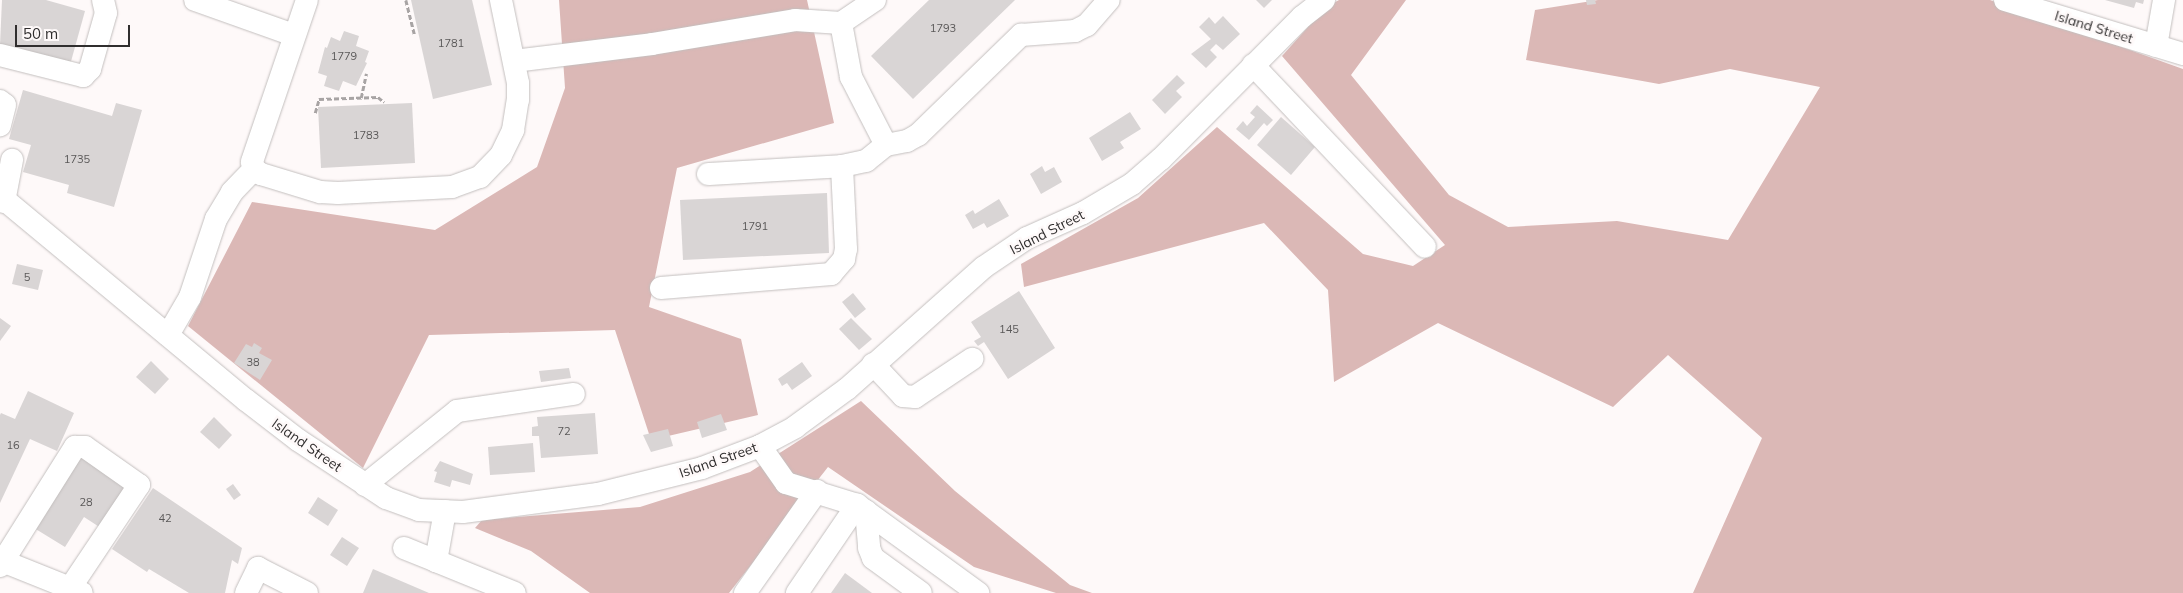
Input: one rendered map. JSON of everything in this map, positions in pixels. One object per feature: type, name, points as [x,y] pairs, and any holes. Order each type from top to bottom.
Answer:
[{"type":"street","points":[[0,56],[84,76],[90,69],[106,13],[103,0]]},
{"type":"street","points":[[195,0],[294,35]]},
{"type":"street","points":[[168,335],[190,297],[216,219],[232,192],[254,169],[255,150],[307,0]]},
{"type":"street","points":[[254,169],[261,174],[320,192],[338,193],[452,187],[466,183],[491,166],[509,141],[518,100],[514,61],[501,0]]},
{"type":"street","points":[[514,61],[652,44],[795,20],[841,23],[875,0]]},
{"type":"street","points":[[708,174],[842,166],[866,161],[886,145],[907,141],[918,135],[1021,35],[1075,31],[1087,25],[1109,0]]},
{"type":"street","name":"Island Street","points":[[1,205],[16,222],[47,235],[298,440],[366,485],[406,507],[445,511],[598,494],[702,468],[760,446],[796,427],[847,389],[984,267],[1027,238],[1083,213],[1132,184],[1175,146],[1302,17],[1324,0]]},
{"type":"street","name":"Island Street","points":[[2005,0],[2047,6],[2183,54]]},
{"type":"street","points":[[2156,46],[2164,0]]},
{"type":"street","points":[[841,23],[851,77],[886,145]]},
{"type":"street","points":[[1253,65],[1425,247]]},
{"type":"street","points":[[0,100],[5,105],[0,125]]},
{"type":"street","points":[[1,205],[11,159]]},
{"type":"street","points":[[661,288],[831,274],[844,259],[846,249],[842,166]]},
{"type":"street","points":[[873,364],[903,396],[915,398],[972,359]]},
{"type":"street","points":[[366,485],[457,411],[574,394]]},
{"type":"street","points":[[760,446],[780,479],[862,508],[970,590]]},
{"type":"street","points":[[75,447],[85,447],[139,485],[76,591],[1,562],[75,447]]},
{"type":"street","points":[[745,593],[817,491]]},
{"type":"street","points":[[796,593],[862,508]]},
{"type":"street","points":[[862,508],[869,548],[873,558],[921,593]]},
{"type":"street","points":[[436,561],[445,511]]},
{"type":"street","points":[[404,548],[515,593]]},
{"type":"street","points":[[246,593],[258,568],[307,593]]},
{"type":"path","points":[[406,0],[414,36]]},
{"type":"path","points":[[361,98],[366,74]]},
{"type":"path","points":[[315,113],[319,99],[378,97],[384,102]]},
{"type":"shaded area","points":[[559,0],[807,0],[834,123],[677,168],[649,307],[741,339],[758,415],[651,440],[615,330],[429,335],[363,468],[188,326],[252,202],[435,230],[537,167],[565,88]]},
{"type":"shaded area","points":[[1339,0],[1406,0],[1351,75],[1449,195],[1508,227],[1617,221],[1728,240],[1820,87],[1730,69],[1659,84],[1526,60],[1535,10],[1598,0],[1990,0],[2183,69],[2183,593],[1693,593],[1762,438],[1668,355],[1613,407],[1438,323],[1334,382],[1328,290],[1264,223],[1024,287],[1021,264],[1138,198],[1217,127],[1363,254],[1413,266],[1445,245],[1282,56],[1325,8]]},
{"type":"shaded area","points":[[861,401],[955,491],[1070,585],[1092,593],[1056,593],[974,567],[828,467],[729,593],[590,593],[531,551],[475,528],[482,520],[640,507],[750,472]]},
{"type":"building","points":[[2,0],[46,0],[85,11],[70,65],[0,45]]},
{"type":"building","points":[[411,0],[472,0],[492,85],[433,99]]},
{"type":"building","points":[[929,0],[1015,0],[913,99],[871,56]]},
{"type":"building","points":[[1256,0],[1272,0],[1264,8]]},
{"type":"building","points":[[1586,0],[1595,0],[1596,4],[1587,5]]},
{"type":"building","points":[[2105,0],[2144,0],[2143,4],[2136,2],[2134,8]]},
{"type":"building","points":[[1223,16],[1240,34],[1223,50],[1216,44],[1210,50],[1217,57],[1206,68],[1191,54],[1211,39],[1199,27],[1209,17],[1215,24]]},
{"type":"building","points":[[344,31],[359,36],[356,46],[369,51],[365,62],[367,63],[356,86],[343,81],[339,91],[324,86],[327,76],[318,73],[325,47],[327,48],[331,37],[340,41]]},
{"type":"building","points":[[1177,75],[1185,83],[1176,91],[1182,97],[1165,114],[1152,100]]},
{"type":"building","points":[[23,90],[112,116],[116,103],[142,110],[114,207],[67,193],[69,185],[23,172],[31,145],[9,139]]},
{"type":"building","points":[[412,103],[415,163],[321,168],[318,107]]},
{"type":"building","points":[[1257,105],[1273,120],[1267,126],[1264,123],[1249,140],[1236,129],[1243,121],[1247,126],[1255,117],[1250,113]]},
{"type":"building","points":[[1130,112],[1141,129],[1120,142],[1124,148],[1102,161],[1089,138]]},
{"type":"building","points":[[1281,117],[1315,147],[1291,175],[1257,145]]},
{"type":"building","points":[[1042,166],[1045,172],[1054,167],[1062,182],[1041,194],[1030,174]]},
{"type":"building","points":[[827,193],[829,253],[683,260],[680,200]]},
{"type":"building","points":[[999,199],[1009,216],[987,228],[984,223],[973,229],[965,215],[973,210],[975,214]]},
{"type":"building","points":[[17,264],[43,270],[38,290],[12,284]]},
{"type":"building","points":[[1019,291],[1055,348],[1008,379],[984,342],[978,346],[974,341],[981,337],[971,322]]},
{"type":"building","points":[[853,293],[866,309],[855,318],[842,302]]},
{"type":"building","points":[[0,318],[11,326],[0,341]]},
{"type":"building","points":[[851,318],[872,339],[859,350],[839,329]]},
{"type":"building","points":[[254,343],[262,348],[259,353],[272,360],[260,380],[234,363],[246,344],[252,347]]},
{"type":"building","points":[[151,361],[169,379],[155,394],[136,377]]},
{"type":"building","points":[[802,362],[812,376],[792,390],[787,383],[782,386],[778,379]]},
{"type":"building","points":[[569,368],[571,378],[541,382],[539,371]]},
{"type":"building","points":[[28,391],[74,413],[57,451],[30,439],[0,503],[0,415],[1,413],[15,419]]},
{"type":"building","points":[[595,413],[598,454],[541,458],[539,436],[532,436],[532,427],[538,426],[537,417]]},
{"type":"building","points":[[721,414],[727,430],[702,438],[697,422]]},
{"type":"building","points":[[214,417],[232,435],[219,449],[200,432]]},
{"type":"building","points":[[668,429],[673,446],[651,452],[643,435]]},
{"type":"building","points":[[533,443],[535,472],[490,475],[488,447]]},
{"type":"building","points":[[80,455],[131,487],[104,530],[84,517],[65,547],[34,528]]},
{"type":"building","points":[[440,461],[473,474],[470,485],[452,480],[450,487],[434,482],[437,472],[434,471]]},
{"type":"building","points":[[233,484],[241,495],[234,500],[226,489]]},
{"type":"building","points":[[153,488],[242,548],[238,564],[232,560],[225,593],[189,593],[149,569],[147,572],[112,549]]},
{"type":"building","points":[[318,497],[338,510],[328,526],[308,513]]},
{"type":"building","points":[[342,537],[359,548],[347,566],[330,555]]},
{"type":"building","points":[[373,569],[429,593],[363,593]]},
{"type":"building","points":[[845,573],[872,593],[831,593]]}]
